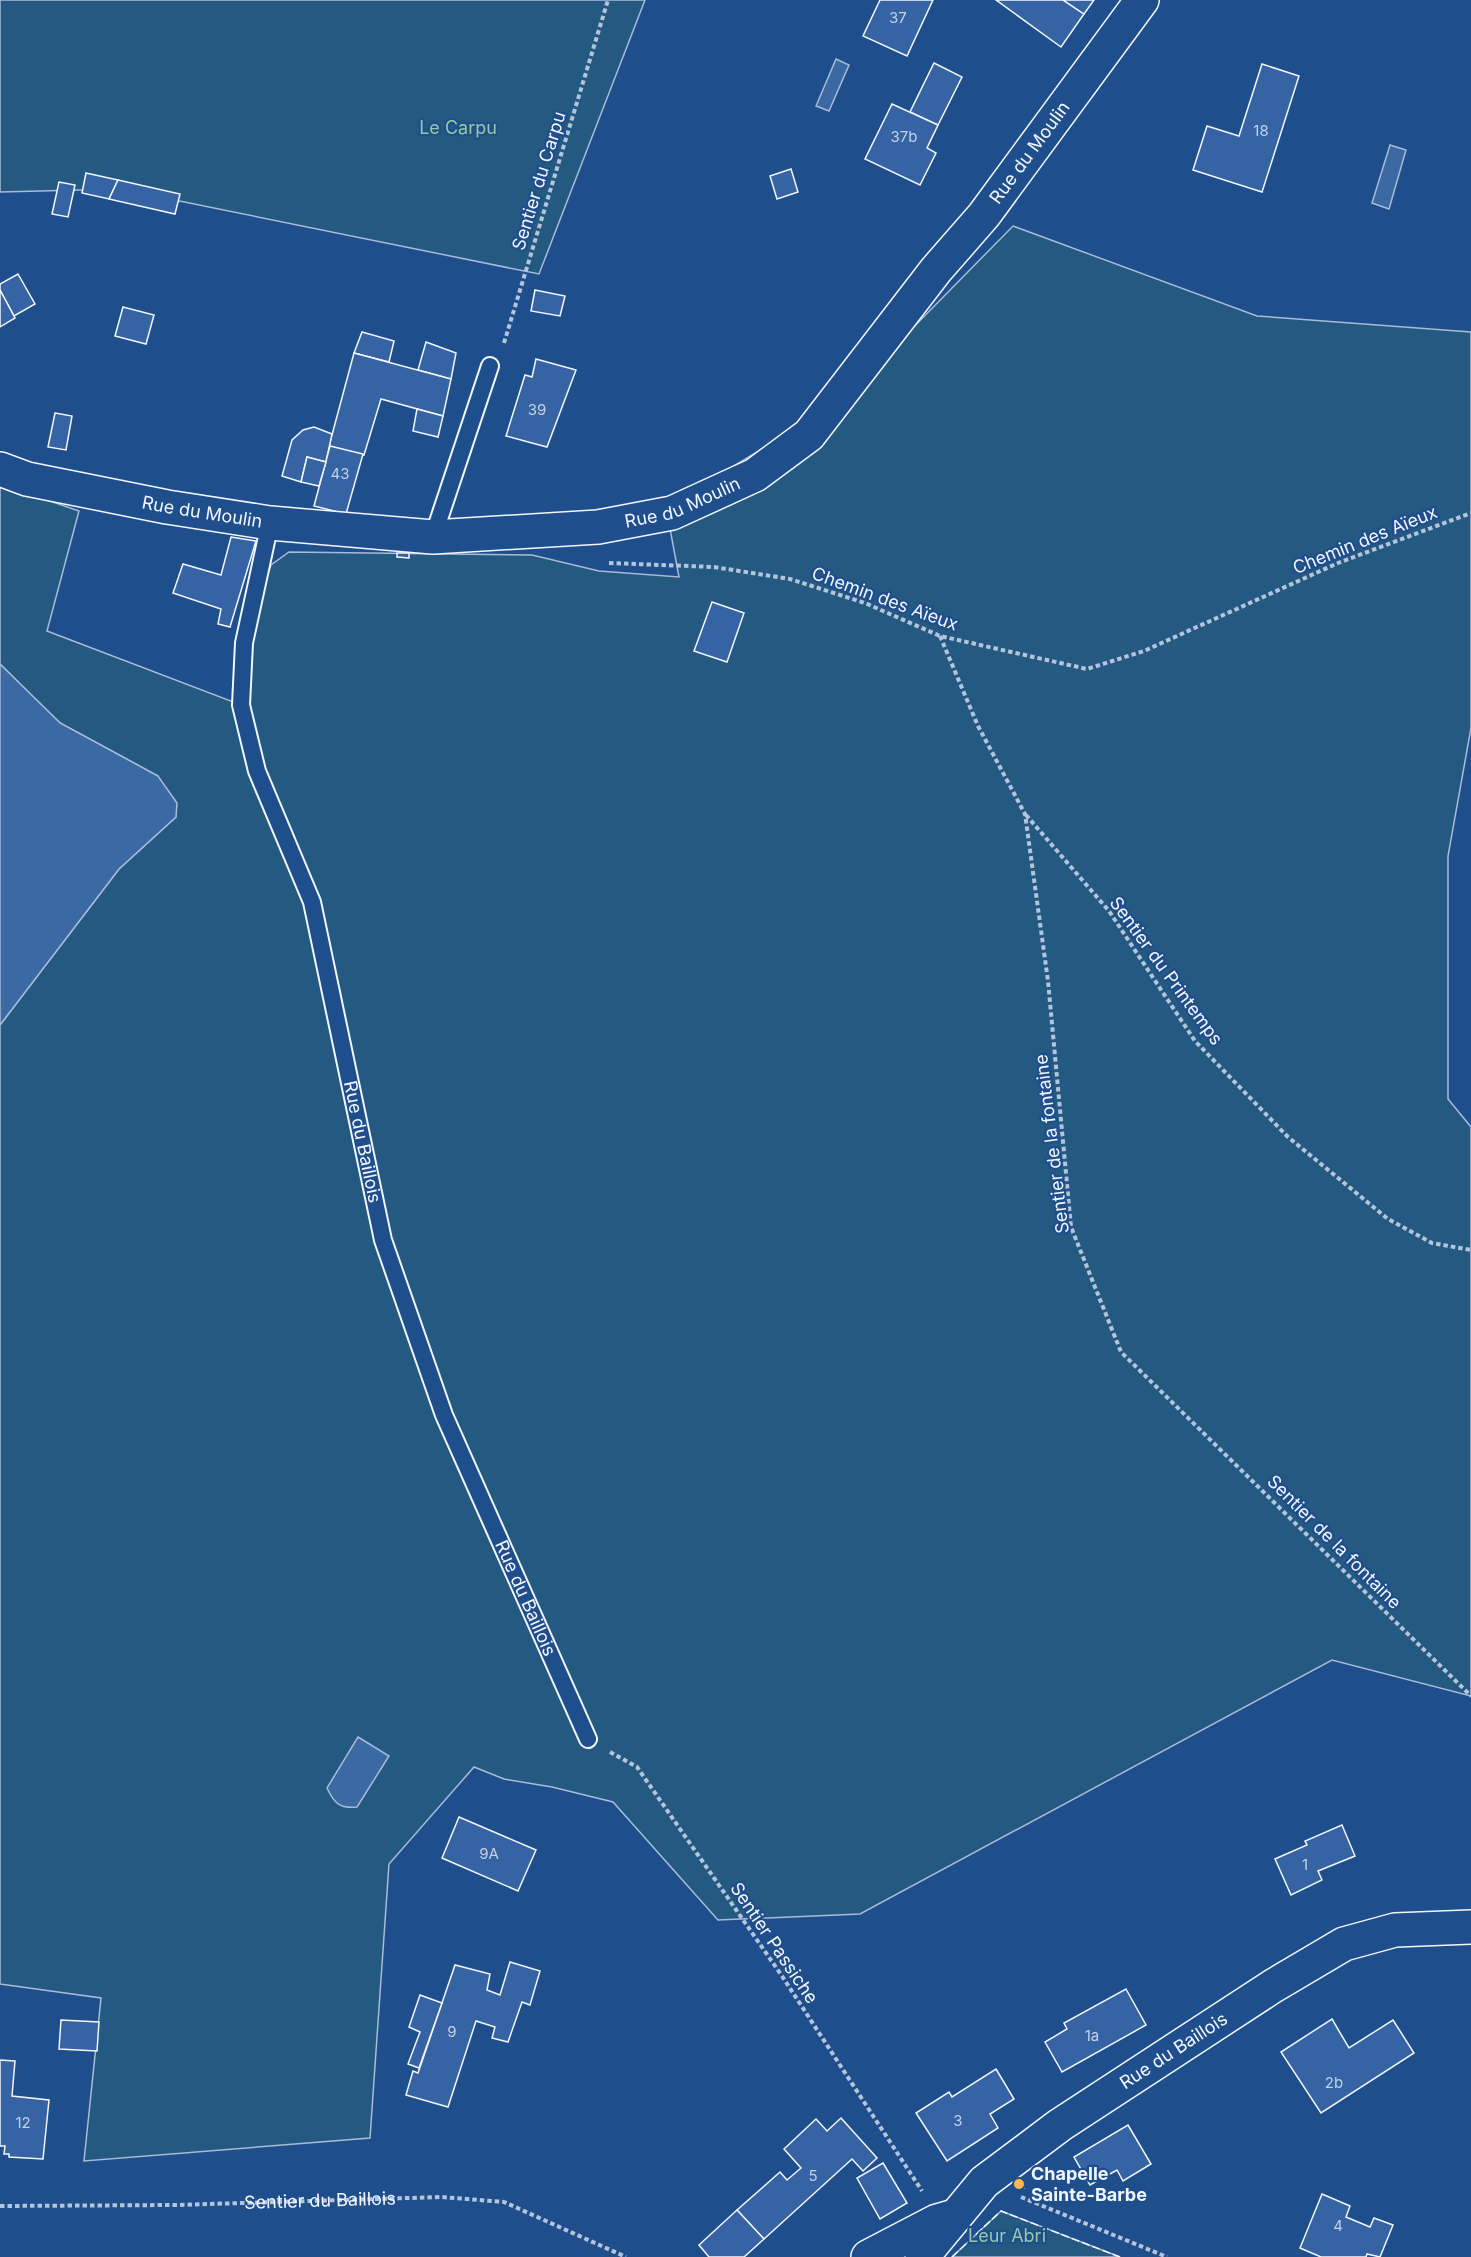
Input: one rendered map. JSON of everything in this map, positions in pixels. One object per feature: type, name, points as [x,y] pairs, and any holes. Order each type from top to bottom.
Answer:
[{"type":"street","name":"Rue du Moulin","points":[[0,469],[27,479],[270,523],[432,537],[598,527],[672,513],[755,475],[809,435],[936,270],[984,214],[1142,0]]},
{"type":"street","name":"Rue du Baillois","points":[[922,2257],[984,2182],[1060,2125],[1273,1986],[1344,1944],[1395,1930],[1471,1927]]},
{"type":"street","points":[[868,2257],[963,2210]]},
{"type":"lane","points":[[432,537],[490,366]]},
{"type":"lane","name":"Rue du Baillois","points":[[270,523],[244,643],[241,705],[257,771],[312,902],[383,1240],[444,1415],[588,1739]]},
{"type":"path","name":"Sentier du Carpu","points":[[490,366],[502,351],[608,0]]},
{"type":"path","name":"Chemin des Aïeux","points":[[605,563],[714,567],[790,579],[865,603],[940,636],[1087,669],[1144,651],[1338,563],[1471,513]]},
{"type":"path","name":"Sentier de la fontaine","points":[[940,636],[978,726],[1025,814],[1048,981],[1071,1227],[1121,1352],[1471,1696]]},
{"type":"path","name":"Sentier du Printemps","points":[[1025,814],[1109,911],[1195,1041],[1288,1137],[1388,1219],[1432,1243],[1471,1250]]},
{"type":"path","name":"Sentier Passiche","points":[[588,1739],[637,1767],[782,1976],[916,2183]]},
{"type":"path","points":[[984,2182],[1167,2257]]},
{"type":"path","name":"Sentier du Baillois","points":[[0,2206],[176,2205],[442,2197],[504,2202],[626,2257]]},
{"type":"green space","name":"Le Carpu","points":[[0,0],[645,0],[539,274],[120,189],[0,192]]},
{"type":"green space","points":[[1013,226],[1257,316],[1471,332],[1471,728],[1448,856],[1448,1099],[1471,1127],[1471,1696],[1332,1660],[860,1914],[718,1920],[613,1802],[552,1787],[504,1779],[474,1767],[389,1864],[370,2138],[84,2161],[101,1998],[0,1984],[0,1025],[119,869],[176,817],[158,776],[60,723],[0,664],[0,484],[79,511],[47,631],[241,705],[244,643],[271,565],[289,552],[532,555],[599,571],[679,577],[666,507],[841,401]]},
{"type":"green space","name":"Leur Abri","points":[[1001,2211],[1120,2257],[952,2257]]},
{"type":"shaded area","points":[[836,59],[849,65],[829,111],[816,106]]},
{"type":"shaded area","points":[[1390,145],[1406,150],[1389,209],[1372,203]]},
{"type":"shaded area","points":[[0,664],[60,723],[158,776],[177,803],[176,817],[119,869],[0,1025]]},
{"type":"shaded area","points":[[358,1737],[389,1756],[357,1807],[346,1807],[338,1804],[332,1798],[327,1788]]},
{"type":"building","points":[[880,0],[933,0],[907,56],[863,36]]},
{"type":"building","points":[[996,0],[1063,0],[1084,14],[1061,47]]},
{"type":"building","points":[[1063,0],[1094,0],[1084,14]]},
{"type":"building","points":[[934,63],[962,77],[938,125],[910,112]]},
{"type":"building","points":[[1262,64],[1299,76],[1262,192],[1193,170],[1207,126],[1239,136]]},
{"type":"building","points":[[892,104],[938,125],[927,148],[936,153],[920,185],[865,159]]},
{"type":"building","points":[[791,169],[798,192],[777,199],[770,176]]},
{"type":"building","points":[[86,173],[118,180],[109,199],[82,193]]},
{"type":"building","points":[[118,180],[180,194],[175,214],[109,199]]},
{"type":"building","points":[[59,182],[75,185],[68,217],[52,214]]},
{"type":"building","points":[[18,274],[35,304],[14,316],[0,290],[0,284]]},
{"type":"building","points":[[0,290],[15,318],[0,327]]},
{"type":"building","points":[[535,290],[565,296],[560,316],[531,311]]},
{"type":"building","points":[[123,307],[154,315],[146,344],[115,336]]},
{"type":"building","points":[[362,332],[394,341],[389,362],[354,353]]},
{"type":"building","points":[[426,342],[456,353],[451,379],[418,370]]},
{"type":"building","points":[[354,353],[451,379],[443,416],[381,399],[364,455],[329,446]]},
{"type":"building","points":[[536,359],[576,370],[547,447],[506,436],[525,375],[532,377]]},
{"type":"building","points":[[417,409],[443,416],[438,437],[413,431]]},
{"type":"building","points":[[55,413],[72,416],[66,450],[48,447]]},
{"type":"building","points":[[314,427],[332,434],[326,462],[307,457],[301,482],[282,476],[292,440],[303,430]]},
{"type":"building","points":[[330,446],[363,454],[346,514],[314,506]]},
{"type":"building","points":[[307,457],[326,462],[319,486],[301,482]]},
{"type":"building","points":[[231,537],[256,541],[230,627],[218,624],[221,609],[173,593],[183,564],[221,575]]},
{"type":"building","points":[[397,553],[409,553],[409,558],[397,557]]},
{"type":"building","points":[[712,602],[744,613],[727,662],[694,651]]},
{"type":"building","points":[[459,1817],[536,1850],[518,1891],[442,1858]]},
{"type":"building","points":[[1342,1825],[1355,1856],[1318,1871],[1322,1880],[1291,1895],[1275,1859],[1307,1845],[1305,1841]]},
{"type":"building","points":[[510,1962],[540,1971],[530,2005],[522,2002],[508,2042],[492,2038],[495,2027],[476,2021],[448,2107],[406,2095],[413,2071],[418,2073],[455,1965],[490,1974],[487,1990],[500,1995]]},
{"type":"building","points":[[1126,1989],[1146,2025],[1062,2072],[1045,2042],[1067,2029],[1064,2023]]},
{"type":"building","points":[[420,1995],[442,2003],[419,2068],[408,2064],[420,2032],[409,2027]]},
{"type":"building","points":[[1332,2019],[1349,2048],[1393,2020],[1414,2053],[1321,2113],[1281,2052]]},
{"type":"building","points":[[61,2020],[99,2022],[97,2051],[59,2049]]},
{"type":"building","points":[[0,2060],[15,2061],[12,2096],[49,2100],[43,2159],[9,2157],[9,2154],[4,2154],[5,2146],[0,2146]]},
{"type":"building","points":[[996,2069],[1014,2099],[990,2114],[998,2128],[947,2161],[916,2113],[949,2092],[952,2097]]},
{"type":"building","points":[[841,2118],[877,2158],[863,2171],[852,2159],[764,2239],[737,2210],[780,2172],[787,2180],[801,2168],[784,2149],[816,2119],[827,2131]]},
{"type":"building","points":[[1128,2125],[1151,2164],[1123,2181],[1117,2170],[1090,2185],[1074,2157]]},
{"type":"building","points":[[883,2163],[907,2203],[880,2219],[857,2178]]},
{"type":"building","name":"Chapelle Sainte-Barbe","points":[[1023,2180],[1024,2188],[1015,2188],[1015,2181]]},
{"type":"building","points":[[1322,2194],[1350,2206],[1346,2217],[1370,2227],[1374,2218],[1393,2225],[1380,2257],[1367,2254],[1366,2257],[1321,2257],[1300,2248]]},
{"type":"building","points":[[737,2210],[764,2239],[744,2257],[709,2257],[699,2245]]},
{"type":"fence","points":[[952,2257],[1001,2211],[1120,2257]]},
{"type":"place","name":"Chapelle Sainte-Barbe","points":[[1019,2184]]}]
